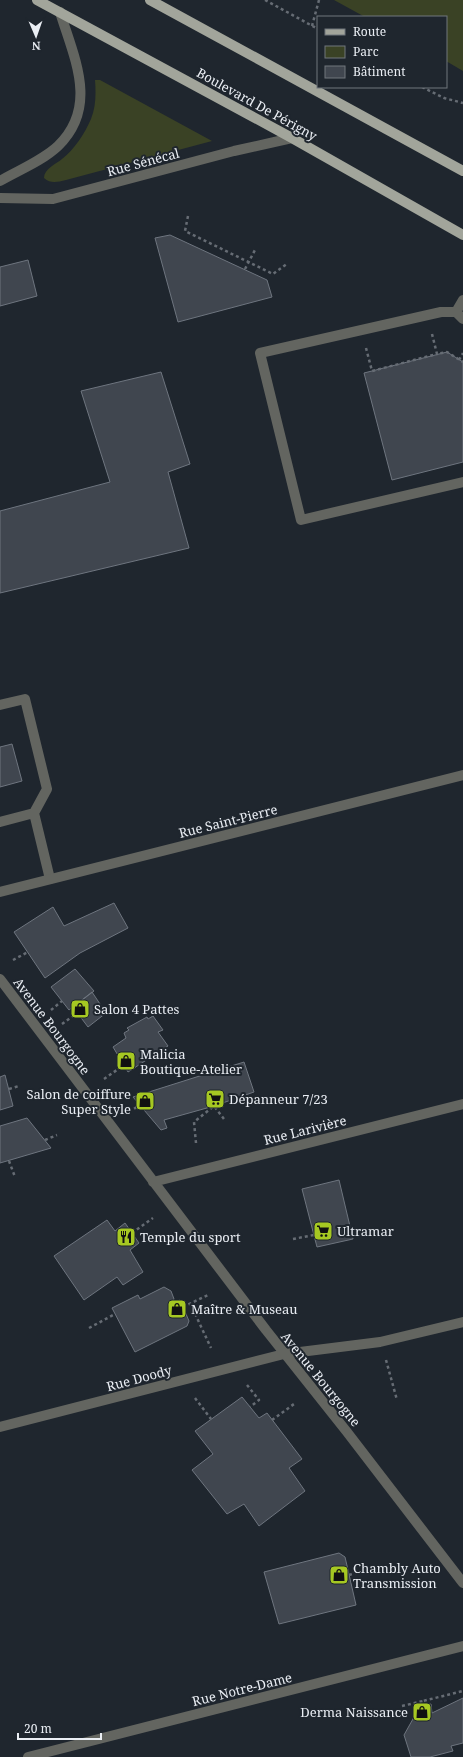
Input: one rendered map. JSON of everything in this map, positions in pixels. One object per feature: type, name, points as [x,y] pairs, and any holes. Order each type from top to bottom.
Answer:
[{"type":"main road","name":"Boulevard De Périgny","points":[[37,0],[292,138],[463,234]]},
{"type":"main road","points":[[150,0],[463,171]]},
{"type":"street","points":[[0,181],[38,161],[57,147],[72,128],[78,117],[81,92],[80,78],[60,12]]},
{"type":"street","name":"Rue Sénécal","points":[[0,198],[52,199],[234,151],[292,138]]},
{"type":"street","points":[[463,300],[460,316],[440,312],[260,353],[301,520],[463,482]]},
{"type":"street","points":[[0,705],[24,699],[48,789],[34,813],[50,879]]},
{"type":"street","name":"Rue Saint-Pierre","points":[[0,892],[463,775]]},
{"type":"street","points":[[0,822],[34,813]]},
{"type":"street","name":"Avenue Bourgogne","points":[[0,979],[284,1354],[347,1432],[463,1583]]},
{"type":"street","name":"Rue Larivière","points":[[154,1182],[463,1104]]},
{"type":"street","name":"Rue Doody","points":[[0,1427],[284,1354],[380,1342],[463,1322]]},
{"type":"street","name":"Rue Notre-Dame","points":[[28,1757],[463,1646]]},
{"type":"path","points":[[265,0],[317,28]]},
{"type":"path","points":[[312,26],[319,0]]},
{"type":"path","points":[[424,88],[444,98],[463,103]]},
{"type":"path","points":[[188,216],[185,231],[248,263],[273,274],[288,263]]},
{"type":"path","points":[[245,269],[256,248]]},
{"type":"path","points":[[432,333],[437,354]]},
{"type":"path","points":[[365,343],[372,372],[447,352],[463,362]]},
{"type":"path","points":[[459,360],[463,353]]},
{"type":"path","points":[[14,960],[28,952]]},
{"type":"path","points":[[51,1010],[62,1001]]},
{"type":"path","points":[[62,1024],[77,1013]]},
{"type":"path","points":[[104,1079],[124,1065]]},
{"type":"path","points":[[9,1089],[18,1086]]},
{"type":"path","points":[[129,1112],[140,1105]]},
{"type":"path","points":[[196,1144],[194,1122],[214,1106],[224,1119]]},
{"type":"path","points":[[45,1140],[57,1135]]},
{"type":"path","points":[[9,1161],[15,1177]]},
{"type":"path","points":[[132,1233],[153,1218]]},
{"type":"path","points":[[293,1239],[314,1235]]},
{"type":"path","points":[[183,1307],[210,1294]]},
{"type":"path","points":[[190,1303],[211,1348]]},
{"type":"path","points":[[89,1328],[115,1314]]},
{"type":"path","points":[[380,1342],[397,1400]]},
{"type":"path","points":[[247,1384],[259,1400],[250,1408]]},
{"type":"path","points":[[195,1398],[211,1420]]},
{"type":"path","points":[[272,1420],[294,1404]]},
{"type":"path","points":[[349,1575],[382,1565]]},
{"type":"path","points":[[402,1706],[463,1691]]},
{"type":"path","points":[[423,1701],[424,1706]]},
{"type":"green space","points":[[334,0],[463,0],[463,71],[447,62],[447,16],[363,16]]},
{"type":"green space","points":[[95,80],[100,80],[212,141],[66,180],[54,182],[47,180],[44,178],[46,172],[71,151],[89,124],[95,105]]},
{"type":"building","points":[[170,235],[267,280],[272,297],[178,322],[155,238]]},
{"type":"building","points":[[28,260],[37,296],[0,306],[0,267]]},
{"type":"building","points":[[447,352],[463,362],[463,462],[392,480],[364,373]]},
{"type":"building","points":[[161,372],[190,464],[168,472],[189,548],[0,593],[0,511],[110,482],[81,391]]},
{"type":"building","points":[[12,744],[22,781],[0,787],[0,747]]},
{"type":"building","points":[[114,903],[128,928],[80,953],[45,978],[14,932],[53,907],[64,926]]},
{"type":"building","points":[[75,969],[94,991],[69,1010],[51,987]]},
{"type":"building","points":[[92,992],[106,1013],[88,1027],[73,1007]]},
{"type":"building","points":[[153,1016],[163,1030],[158,1032],[168,1046],[128,1072],[113,1047],[126,1038],[124,1033],[129,1030],[127,1028],[147,1017],[148,1019]]},
{"type":"building","points":[[244,1062],[254,1092],[214,1106],[164,1120],[167,1128],[161,1130],[133,1097]]},
{"type":"building","points":[[5,1075],[13,1106],[0,1110],[0,1077]]},
{"type":"building","points":[[27,1118],[51,1148],[0,1163],[0,1126]]},
{"type":"building","points":[[339,1180],[353,1239],[317,1247],[302,1189]]},
{"type":"building","points":[[107,1220],[115,1231],[125,1223],[139,1243],[130,1250],[143,1272],[123,1285],[117,1277],[84,1300],[54,1256]]},
{"type":"building","points":[[164,1287],[171,1291],[174,1299],[172,1303],[180,1300],[189,1321],[187,1326],[135,1352],[112,1308],[138,1295],[140,1299]]},
{"type":"building","points":[[242,1397],[259,1418],[267,1413],[302,1459],[289,1468],[305,1491],[259,1526],[244,1504],[227,1514],[192,1470],[213,1454],[195,1431]]},
{"type":"building","points":[[339,1553],[345,1557],[356,1605],[279,1624],[264,1572]]},
{"type":"building","points":[[463,1698],[463,1743],[451,1746],[453,1751],[430,1757],[411,1757],[404,1735],[418,1710],[417,1707],[431,1704],[432,1713]]},
{"type":"place","name":"Salon 4 Pattes","points":[[80,1009]]},
{"type":"place","name":"Malicia Boutique-Atelier","points":[[126,1061]]},
{"type":"place","name":"Dépanneur 7/23","points":[[215,1099]]},
{"type":"place","name":"Salon de coiffure Super Style","points":[[145,1101]]},
{"type":"place","name":"Ultramar","points":[[323,1231]]},
{"type":"place","name":"Temple du sport","points":[[126,1237]]},
{"type":"place","name":"Maître & Museau","points":[[177,1309]]},
{"type":"place","name":"Chambly Auto Transmission","points":[[339,1575]]},
{"type":"place","name":"Derma Naissance","points":[[422,1712]]}]
